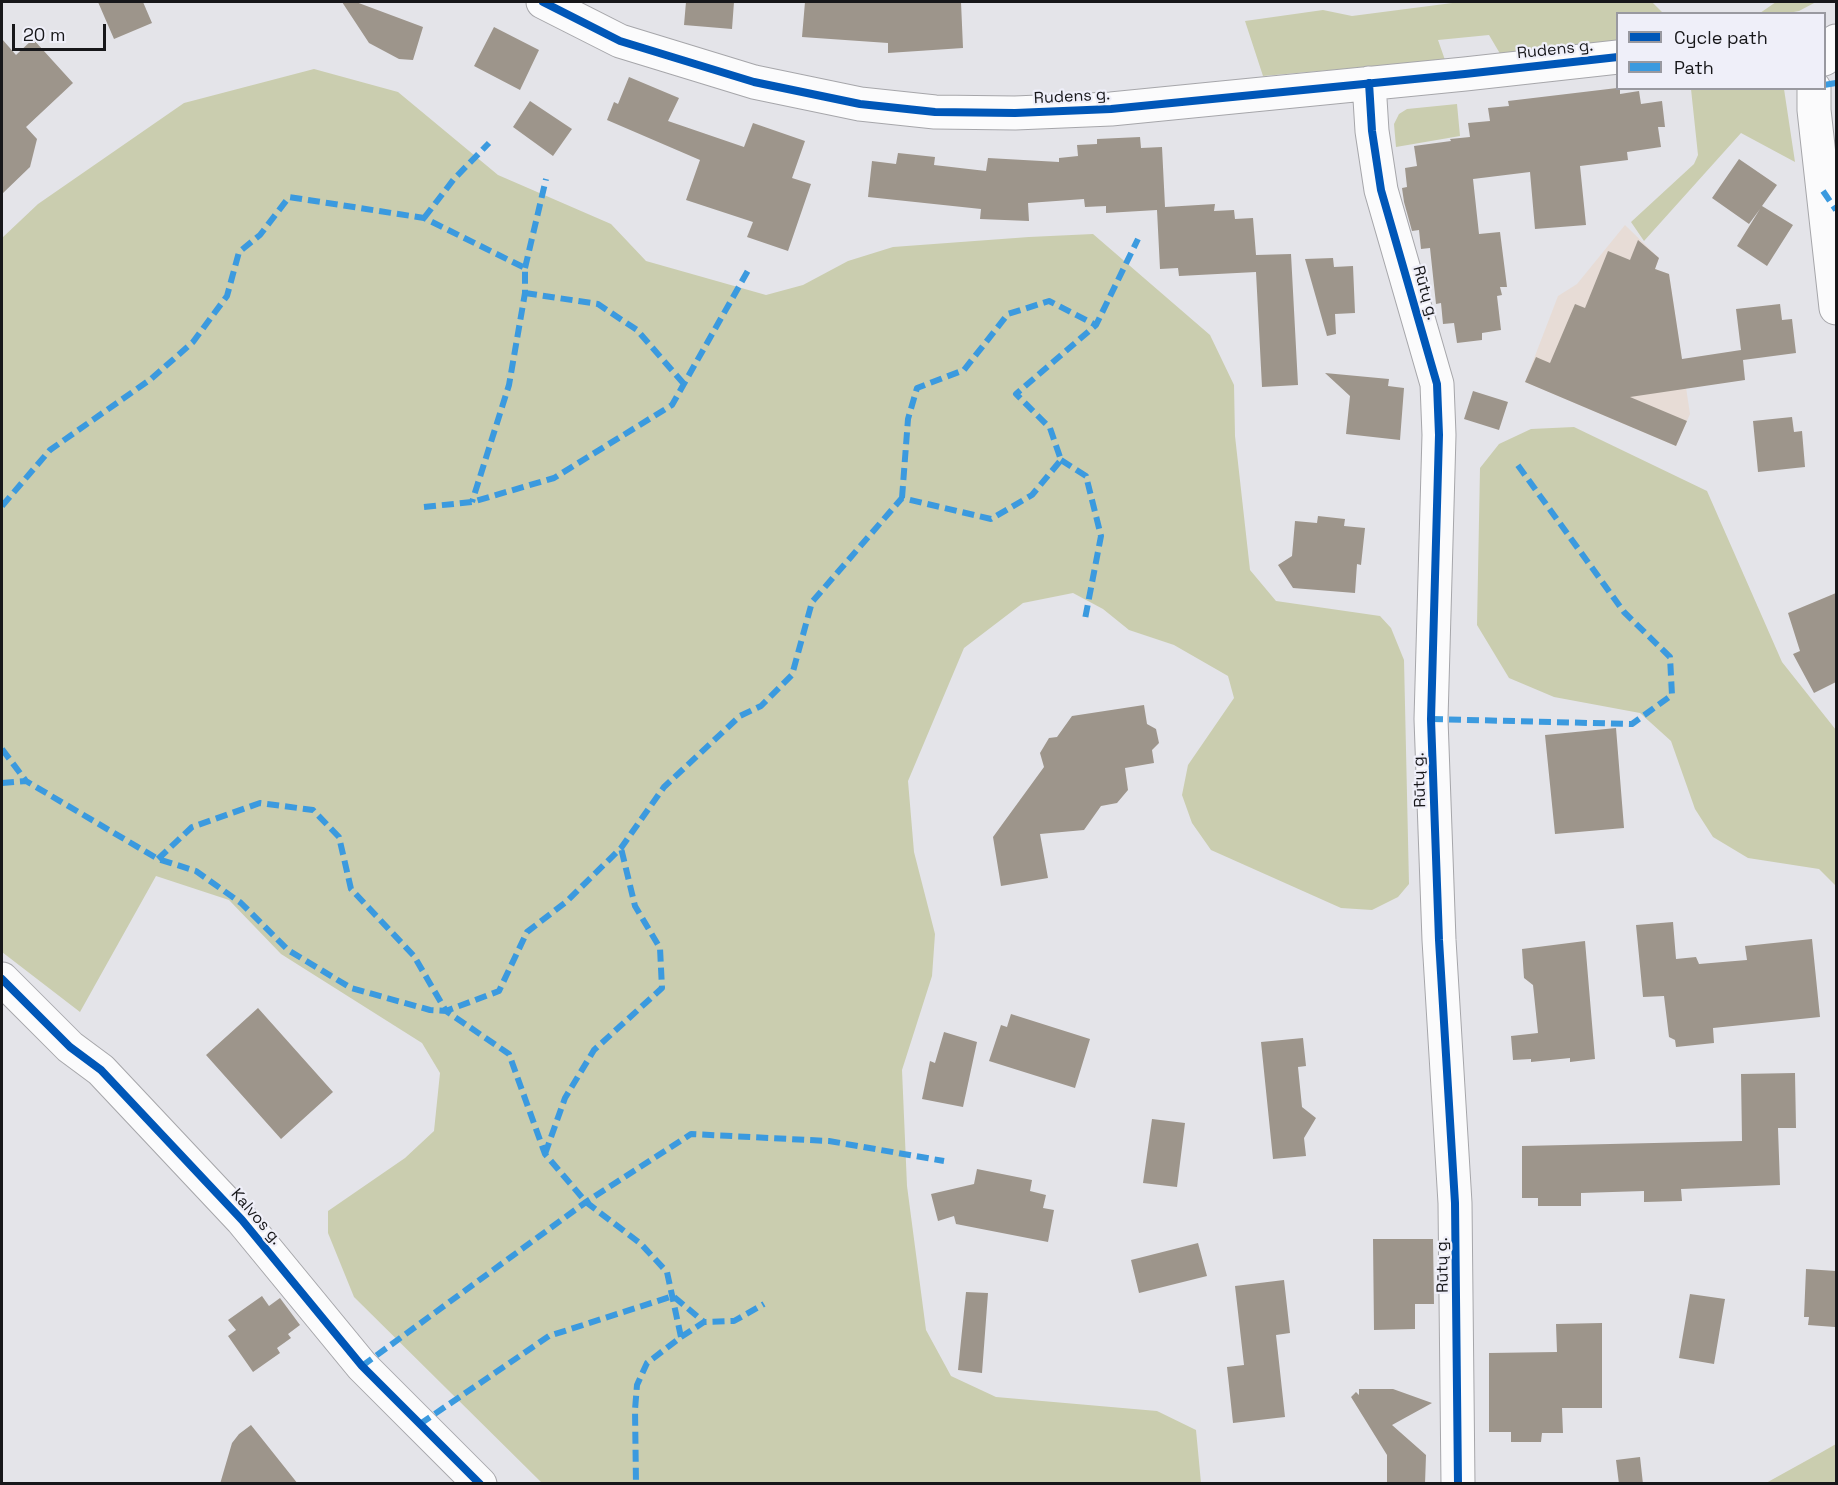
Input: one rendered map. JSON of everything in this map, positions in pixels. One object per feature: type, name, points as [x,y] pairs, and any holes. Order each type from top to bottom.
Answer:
[{"type":"street","name":"Rudens g.","points":[[543,2],[620,41],[754,82],[860,104],[924,111],[1101,110],[1616,57]]},
{"type":"street","name":"Rūtų g.","points":[[1369,83],[1372,131],[1381,190],[1437,384],[1439,435],[1431,719],[1439,940],[1455,1203],[1458,1484]]},
{"type":"street","points":[[1814,90],[1814,110],[1836,309]]},
{"type":"street","name":"Kalvos g.","points":[[2,979],[70,1047],[101,1070],[242,1220],[362,1366],[480,1484]]},
{"type":"shaded area","points":[[1625,225],[1659,258],[1655,269],[1669,274],[1690,414],[1676,446],[1525,382],[1558,296],[1577,284]]},
{"type":"green space","points":[[1460,2],[1652,2],[1662,12],[1616,12],[1616,41],[1502,57],[1489,35],[1438,40],[1445,60],[1263,76],[1245,21],[1323,10],[1352,16]]},
{"type":"green space","points":[[1776,2],[1816,2],[1799,11],[1761,12]]},
{"type":"green space","points":[[314,69],[398,92],[498,175],[611,224],[646,261],[766,295],[803,285],[848,261],[893,247],[1093,234],[1210,335],[1234,385],[1235,436],[1250,570],[1276,601],[1380,616],[1391,628],[1404,660],[1409,884],[1398,897],[1372,910],[1341,908],[1211,850],[1192,823],[1182,795],[1188,765],[1234,698],[1228,676],[1174,645],[1129,630],[1103,609],[1073,593],[1023,603],[964,648],[908,781],[914,852],[935,934],[932,976],[902,1070],[907,1186],[926,1330],[951,1376],[996,1397],[1157,1411],[1196,1430],[1201,1483],[542,1483],[354,1297],[328,1233],[328,1211],[405,1158],[434,1131],[440,1073],[422,1043],[281,954],[229,900],[156,876],[80,1012],[2,952],[2,238],[38,204],[184,103]]},
{"type":"green space","points":[[1691,90],[1784,90],[1795,162],[1741,133],[1644,241],[1631,222],[1694,164],[1698,155]]},
{"type":"green space","points":[[1457,104],[1460,136],[1396,147],[1394,124],[1399,114],[1407,109]]},
{"type":"green space","points":[[1574,427],[1707,491],[1782,662],[1836,730],[1836,886],[1819,869],[1748,858],[1713,837],[1695,809],[1671,741],[1640,713],[1554,697],[1509,678],[1477,625],[1480,468],[1499,444],[1531,429]]},
{"type":"green space","points":[[1836,1444],[1836,1483],[1766,1483],[1822,1452]]},
{"type":"building","points":[[98,2],[143,2],[152,23],[114,39]]},
{"type":"building","points":[[342,2],[356,2],[423,27],[413,60],[399,59],[369,43]]},
{"type":"building","points":[[686,2],[734,2],[732,29],[684,25]]},
{"type":"building","points":[[805,2],[961,2],[963,48],[888,53],[888,43],[802,37]]},
{"type":"building","points":[[494,27],[539,50],[520,90],[474,66]]},
{"type":"building","points":[[2,39],[16,55],[33,39],[73,83],[26,127],[37,139],[30,167],[2,194]]},
{"type":"building","points":[[629,77],[679,98],[668,121],[744,147],[753,123],[805,141],[792,178],[811,184],[788,251],[747,237],[753,222],[686,200],[700,160],[607,120],[614,102],[618,104]]},
{"type":"building","points":[[1616,88],[1620,90],[1620,94],[1639,91],[1641,104],[1662,101],[1665,127],[1658,127],[1661,147],[1627,152],[1628,160],[1580,166],[1586,225],[1535,229],[1530,172],[1473,179],[1479,234],[1500,232],[1507,287],[1500,287],[1502,295],[1497,296],[1501,330],[1482,333],[1482,340],[1457,343],[1454,323],[1443,324],[1441,303],[1436,304],[1430,248],[1421,249],[1419,230],[1412,231],[1402,188],[1407,187],[1405,168],[1417,166],[1414,146],[1470,137],[1468,123],[1490,121],[1488,108],[1509,106],[1508,101]]},
{"type":"building","points":[[530,101],[572,129],[553,156],[513,127]]},
{"type":"building","points":[[1140,137],[1141,148],[1162,147],[1165,207],[1215,204],[1214,211],[1234,210],[1235,219],[1253,218],[1256,255],[1291,254],[1298,385],[1262,387],[1256,272],[1179,276],[1178,268],[1160,269],[1157,210],[1106,213],[1106,206],[1085,207],[1084,199],[1028,203],[1029,221],[980,219],[981,209],[868,197],[872,161],[896,164],[898,153],[935,157],[934,165],[986,171],[988,158],[1059,162],[1059,158],[1078,156],[1077,145],[1097,144],[1097,139]]},
{"type":"building","points":[[1739,159],[1777,185],[1762,206],[1793,225],[1767,266],[1737,246],[1760,209],[1749,224],[1712,198]]},
{"type":"building","points":[[1638,240],[1659,258],[1655,269],[1669,274],[1682,359],[1741,350],[1736,309],[1780,304],[1782,320],[1792,319],[1796,353],[1743,360],[1745,380],[1630,397],[1687,421],[1676,446],[1525,382],[1536,357],[1550,363],[1575,304],[1585,308],[1608,251],[1630,260]]},
{"type":"building","points":[[1333,258],[1334,267],[1353,266],[1355,313],[1335,314],[1336,334],[1327,336],[1305,259]]},
{"type":"building","points":[[1325,373],[1389,379],[1388,386],[1404,388],[1400,440],[1346,434],[1350,396]]},
{"type":"building","points":[[1473,391],[1508,402],[1499,430],[1464,419]]},
{"type":"building","points":[[1792,417],[1794,432],[1802,431],[1805,467],[1758,472],[1753,421]]},
{"type":"building","points":[[1318,516],[1345,519],[1344,526],[1365,528],[1361,565],[1357,564],[1355,593],[1293,588],[1278,565],[1292,556],[1295,521],[1317,523]]},
{"type":"building","points":[[1836,593],[1836,682],[1814,693],[1793,654],[1800,651],[1788,613]]},
{"type":"building","points":[[1144,705],[1147,724],[1156,729],[1159,743],[1152,750],[1154,763],[1125,768],[1128,790],[1117,803],[1101,806],[1084,830],[1040,834],[1048,878],[1001,886],[993,837],[1044,767],[1040,753],[1049,738],[1057,737],[1072,716]]},
{"type":"building","points":[[1616,728],[1624,828],[1555,834],[1545,735]]},
{"type":"building","points":[[1673,922],[1676,959],[1696,957],[1699,964],[1747,960],[1745,946],[1812,939],[1820,1017],[1713,1028],[1714,1043],[1676,1047],[1675,1040],[1669,1037],[1664,996],[1643,997],[1636,925]]},
{"type":"building","points":[[1585,941],[1595,1059],[1570,1062],[1570,1058],[1531,1062],[1531,1059],[1513,1060],[1511,1036],[1538,1033],[1533,985],[1524,978],[1522,949]]},
{"type":"building","points":[[258,1008],[333,1092],[281,1139],[206,1055]]},
{"type":"building","points":[[1011,1014],[1090,1039],[1075,1088],[989,1061],[1001,1025],[1007,1027]]},
{"type":"building","points":[[944,1032],[977,1042],[963,1107],[922,1099],[930,1061],[935,1063]]},
{"type":"building","points":[[1303,1038],[1306,1066],[1298,1067],[1302,1107],[1316,1118],[1304,1138],[1306,1156],[1273,1159],[1261,1042]]},
{"type":"building","points":[[1795,1073],[1796,1128],[1778,1128],[1780,1185],[1681,1189],[1682,1201],[1644,1202],[1644,1191],[1581,1193],[1581,1206],[1538,1206],[1538,1198],[1522,1198],[1522,1146],[1742,1141],[1741,1074]]},
{"type":"building","points":[[1152,1119],[1185,1123],[1177,1187],[1143,1183]]},
{"type":"building","points":[[977,1169],[1032,1180],[1030,1191],[1046,1195],[1043,1208],[1054,1210],[1048,1242],[956,1224],[954,1216],[938,1221],[931,1194],[974,1184]]},
{"type":"building","points":[[1373,1239],[1433,1239],[1434,1304],[1415,1304],[1415,1329],[1374,1330]]},
{"type":"building","points":[[1198,1243],[1207,1276],[1139,1293],[1131,1260]]},
{"type":"building","points":[[1806,1269],[1836,1271],[1835,1327],[1808,1325],[1809,1317],[1804,1317]]},
{"type":"building","points":[[1284,1280],[1290,1333],[1276,1335],[1285,1417],[1233,1423],[1227,1367],[1244,1365],[1235,1286]]},
{"type":"building","points":[[966,1292],[988,1293],[982,1373],[958,1370]]},
{"type":"building","points":[[1690,1294],[1725,1299],[1714,1364],[1679,1358]]},
{"type":"building","points":[[262,1296],[269,1306],[280,1298],[300,1325],[288,1334],[291,1338],[277,1348],[280,1353],[253,1372],[228,1336],[236,1330],[228,1320]]},
{"type":"building","points":[[1602,1323],[1602,1408],[1562,1408],[1563,1433],[1542,1433],[1541,1442],[1511,1442],[1511,1432],[1489,1432],[1489,1353],[1557,1352],[1556,1324]]},
{"type":"building","points":[[1359,1389],[1393,1389],[1432,1403],[1392,1425],[1426,1455],[1425,1484],[1387,1484],[1387,1455],[1351,1397],[1356,1392],[1359,1395]]},
{"type":"building","points":[[251,1425],[298,1484],[220,1484],[232,1443]]},
{"type":"building","points":[[1640,1457],[1643,1484],[1619,1484],[1616,1460]]},
{"type":"marked path","points":[[1826,85],[1836,83]]},
{"type":"marked path","points":[[424,218],[454,179],[489,143]]},
{"type":"marked path","points":[[525,268],[546,179]]},
{"type":"marked path","points":[[1823,191],[1836,210]]},
{"type":"marked path","points":[[2,506],[50,450],[151,379],[193,342],[227,296],[239,252],[260,235],[289,197],[424,218],[525,268],[525,293],[509,385],[472,502]]},
{"type":"marked path","points":[[158,859],[192,827],[260,803],[313,810],[339,837],[351,889],[414,956],[446,1011],[499,991],[527,932],[566,902],[621,848],[664,787],[740,716],[761,706],[792,675],[812,602],[902,498],[991,519],[1032,495],[1061,460],[1050,428],[1016,394],[1096,325],[1138,239]]},
{"type":"marked path","points":[[424,507],[472,502],[554,478],[672,405],[750,267]]},
{"type":"marked path","points":[[525,293],[598,304],[637,330],[684,384]]},
{"type":"marked path","points":[[902,498],[908,419],[917,388],[964,370],[1008,314],[1049,301],[1096,325]]},
{"type":"marked path","points":[[1061,460],[1086,476],[1101,536],[1085,619]]},
{"type":"marked path","points":[[1431,719],[1632,724],[1672,695],[1670,657],[1624,612],[1517,464]]},
{"type":"marked path","points":[[2,749],[26,781]]},
{"type":"marked path","points":[[2,783],[26,781],[158,859],[196,871],[241,903],[288,950],[351,988],[430,1010],[446,1011],[509,1054],[545,1154],[586,1202],[641,1244],[667,1272],[681,1337],[647,1363],[637,1385],[636,1484]]},
{"type":"marked path","points":[[545,1154],[565,1098],[594,1050],[662,988],[660,948],[635,906],[621,848]]},
{"type":"marked path","points":[[362,1366],[586,1202],[691,1134],[829,1141],[944,1161]]},
{"type":"marked path","points":[[420,1424],[549,1336],[673,1296],[704,1322]]},
{"type":"marked path","points":[[681,1337],[704,1322],[734,1321],[764,1304]]},
{"type":"cycle path","points":[[543,2],[620,41],[754,82],[860,104],[935,112],[1015,113],[1111,109],[1616,57]]},
{"type":"cycle path","points":[[1369,83],[1372,131],[1381,190],[1437,384],[1439,435],[1431,719],[1439,940],[1455,1203],[1458,1484]]},
{"type":"cycle path","points":[[2,979],[70,1047],[101,1070],[242,1220],[362,1366],[480,1484]]}]
